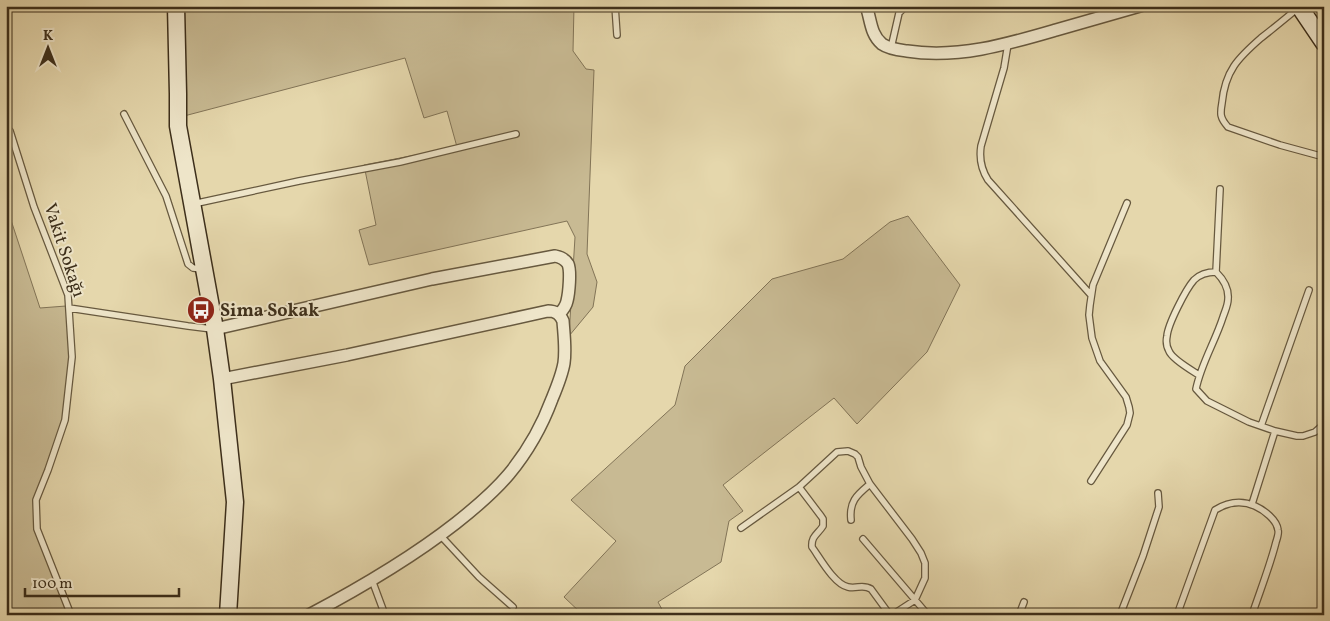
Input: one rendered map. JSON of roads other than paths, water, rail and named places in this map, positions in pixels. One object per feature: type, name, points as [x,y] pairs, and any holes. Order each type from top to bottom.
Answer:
[{"type":"street","points":[[176,6],[178,126],[215,329],[234,502],[228,615]]},
{"type":"street","points":[[866,6],[875,36],[884,45],[899,50],[924,54],[962,52],[1008,44],[1140,6]]},
{"type":"street","points":[[1300,7],[1324,43]]},
{"type":"street","points":[[215,329],[432,279],[555,256],[565,261],[570,271],[567,302],[559,314]]},
{"type":"street","points":[[222,379],[347,355],[548,311],[556,312],[563,321],[564,362],[557,386],[537,433],[518,463],[498,486],[464,517],[416,553],[372,580],[308,615]]},
{"type":"lane","points":[[615,6],[617,35]]},
{"type":"lane","points":[[892,48],[899,13],[906,6]]},
{"type":"lane","points":[[1300,7],[1242,54],[1234,65],[1223,90],[1220,115],[1228,127],[1280,145],[1324,157]]},
{"type":"lane","points":[[1008,44],[1004,68],[981,146],[980,159],[983,170],[988,180],[1091,295]]},
{"type":"lane","points":[[124,114],[166,196],[188,264],[197,269],[204,268]]},
{"type":"lane","name":"Vakit Sokağı","points":[[6,126],[10,131],[34,206],[68,295],[72,358],[65,420],[36,500],[37,529],[71,615]]},
{"type":"lane","points":[[191,205],[299,181],[400,162],[516,134]]},
{"type":"lane","points":[[1220,189],[1216,272],[1225,284],[1228,298],[1218,334],[1199,375],[1196,390],[1207,401],[1248,422],[1275,431],[1303,436],[1315,432],[1324,424]]},
{"type":"lane","points":[[1091,481],[1127,425],[1130,412],[1126,397],[1100,361],[1095,350],[1089,310],[1093,285],[1127,204]]},
{"type":"lane","points":[[1199,375],[1170,354],[1166,345],[1167,335],[1182,298],[1191,284],[1205,273],[1216,272]]},
{"type":"lane","points":[[1261,426],[1309,290]]},
{"type":"lane","points":[[69,308],[215,329]]},
{"type":"lane","points":[[1252,504],[1275,431]]},
{"type":"lane","points":[[741,528],[799,487],[837,452],[852,453],[858,457],[870,484],[912,539],[924,558],[926,573],[915,600],[891,615],[869,587],[850,588],[838,582],[812,546],[814,535],[823,526],[823,519],[799,487]]},
{"type":"lane","points":[[851,520],[850,513],[853,501],[870,484]]},
{"type":"lane","points":[[1120,615],[1144,556],[1159,507],[1158,493]]},
{"type":"lane","points":[[1177,615],[1215,510],[1236,502],[1252,504],[1265,512],[1275,523],[1278,530],[1274,552],[1252,615]]},
{"type":"lane","points":[[440,535],[479,577],[513,607]]},
{"type":"lane","points":[[863,539],[928,615]]},
{"type":"lane","points":[[372,580],[385,615]]},
{"type":"lane","points":[[1019,615],[1024,602]]},
{"type":"place","name":"Sima Sokak","points":[[201,310]]}]
